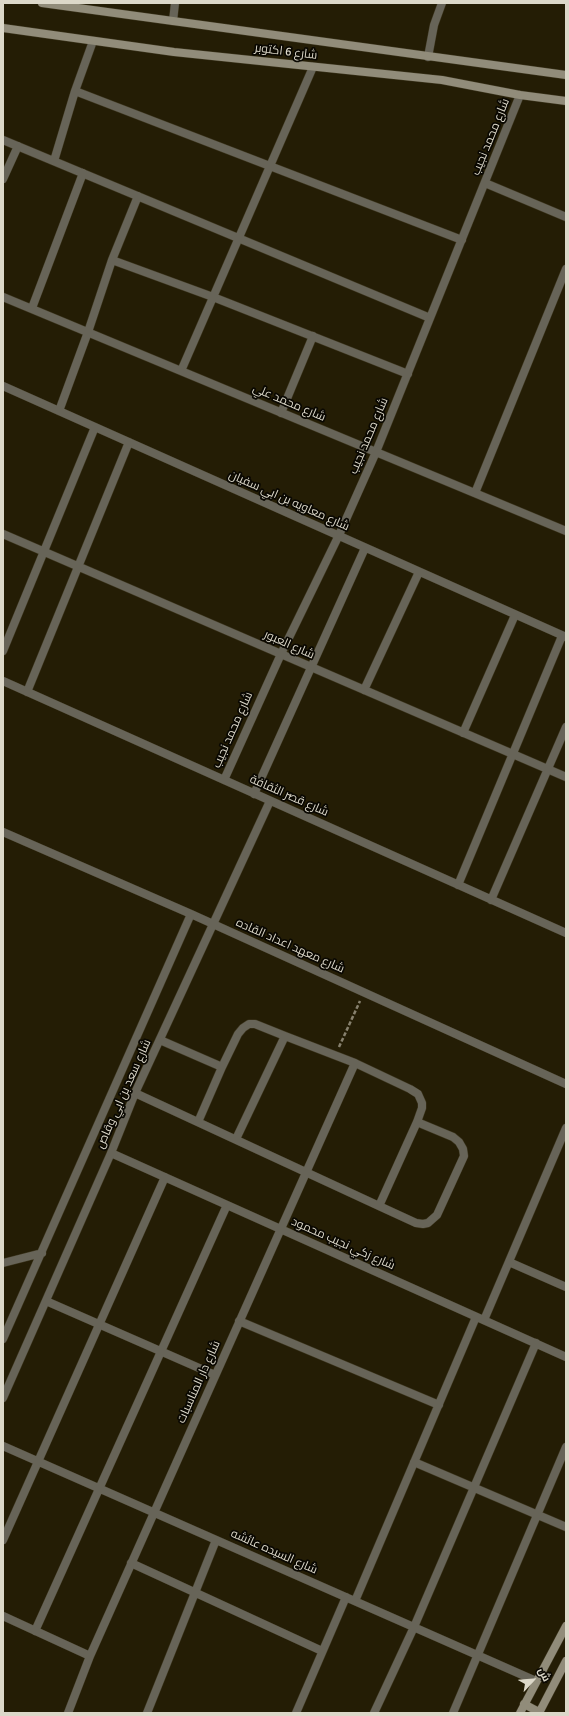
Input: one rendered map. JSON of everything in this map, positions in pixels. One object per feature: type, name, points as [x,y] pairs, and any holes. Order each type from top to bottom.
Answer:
[{"type":"street","name":"شارع 6 اكتوبر","points":[[42,3],[566,75]]},
{"type":"street","points":[[173,21],[175,3]]},
{"type":"street","points":[[428,57],[434,25],[442,3]]},
{"type":"street","name":"شارع 6 اكتوبر","points":[[3,28],[174,52],[442,80],[566,102]]},
{"type":"street","points":[[54,161],[92,41]]},
{"type":"street","points":[[181,371],[313,67]]},
{"type":"street","points":[[75,91],[462,240]]},
{"type":"street","name":"شارع محمد نجيب","points":[[224,780],[281,654],[338,536],[376,452],[520,95]]},
{"type":"street","points":[[3,140],[430,318]]},
{"type":"street","points":[[3,179],[18,146]]},
{"type":"street","points":[[32,308],[83,173]]},
{"type":"street","points":[[485,183],[566,217]]},
{"type":"street","points":[[59,411],[112,260],[138,196]]},
{"type":"street","points":[[112,260],[213,297],[408,374]]},
{"type":"street","points":[[475,493],[566,269]]},
{"type":"street","name":"شارع محمد علي","points":[[3,297],[566,531]]},
{"type":"street","points":[[281,413],[312,336]]},
{"type":"street","name":"شارع معاويه بن ابي سفيان","points":[[3,386],[564,636]]},
{"type":"street","points":[[3,651],[95,427]]},
{"type":"street","points":[[27,692],[129,442]]},
{"type":"street","name":"شارع العبور","points":[[3,534],[566,777]]},
{"type":"street","points":[[254,794],[365,548]]},
{"type":"street","points":[[364,690],[419,572]]},
{"type":"street","points":[[463,733],[515,615]]},
{"type":"street","points":[[458,885],[512,754],[564,636]]},
{"type":"street","name":"شارع قصر الثقافة","points":[[3,681],[566,933]]},
{"type":"street","points":[[491,900],[566,727]]},
{"type":"street","name":"شارع سعد بن ابي وقاص","points":[[3,1398],[111,1153],[135,1093],[270,801]]},
{"type":"street","name":"شارع معهد اعداد القاده","points":[[3,832],[191,914],[566,1084]]},
{"type":"street","name":"شارع سعد بن ابي وقاص","points":[[3,1339],[191,914]]},
{"type":"street","points":[[198,1122],[238,1034],[242,1028],[249,1024],[255,1024],[355,1063],[410,1089],[418,1094],[422,1103],[422,1108],[417,1122],[379,1206]]},
{"type":"street","points":[[236,1139],[285,1036]]},
{"type":"street","points":[[160,1040],[222,1068]]},
{"type":"street","name":"شارع دار المناسبات","points":[[68,1713],[90,1656],[131,1563],[355,1063]]},
{"type":"street","points":[[135,1093],[416,1223],[428,1223],[437,1215],[464,1156],[463,1149],[459,1142],[453,1137],[417,1122]]},
{"type":"street","points":[[355,1601],[439,1405],[509,1262],[566,1128]]},
{"type":"street","name":"شارع زكي نجيب محمود","points":[[111,1153],[566,1357]]},
{"type":"street","points":[[3,1540],[165,1177]]},
{"type":"street","points":[[35,1631],[227,1205]]},
{"type":"street","points":[[3,1263],[42,1253]]},
{"type":"street","points":[[509,1262],[566,1287]]},
{"type":"street","points":[[46,1301],[215,1376]]},
{"type":"street","points":[[239,1321],[439,1405]]},
{"type":"street","points":[[374,1713],[414,1627],[536,1343]]},
{"type":"street","name":"شارع السيده عائشه","points":[[3,1446],[536,1681]]},
{"type":"street","points":[[453,1713],[566,1447]]},
{"type":"street","points":[[414,1462],[566,1527]]},
{"type":"street","points":[[148,1713],[216,1540]]},
{"type":"street","points":[[131,1563],[322,1651]]},
{"type":"street","points":[[296,1713],[346,1597]]},
{"type":"street","points":[[3,1616],[90,1656]]},
{"type":"street","points":[[520,1713],[566,1626]]},
{"type":"street","points":[[524,1704],[539,1713],[566,1661]]},
{"type":"path","points":[[335,1055],[364,992]]}]
